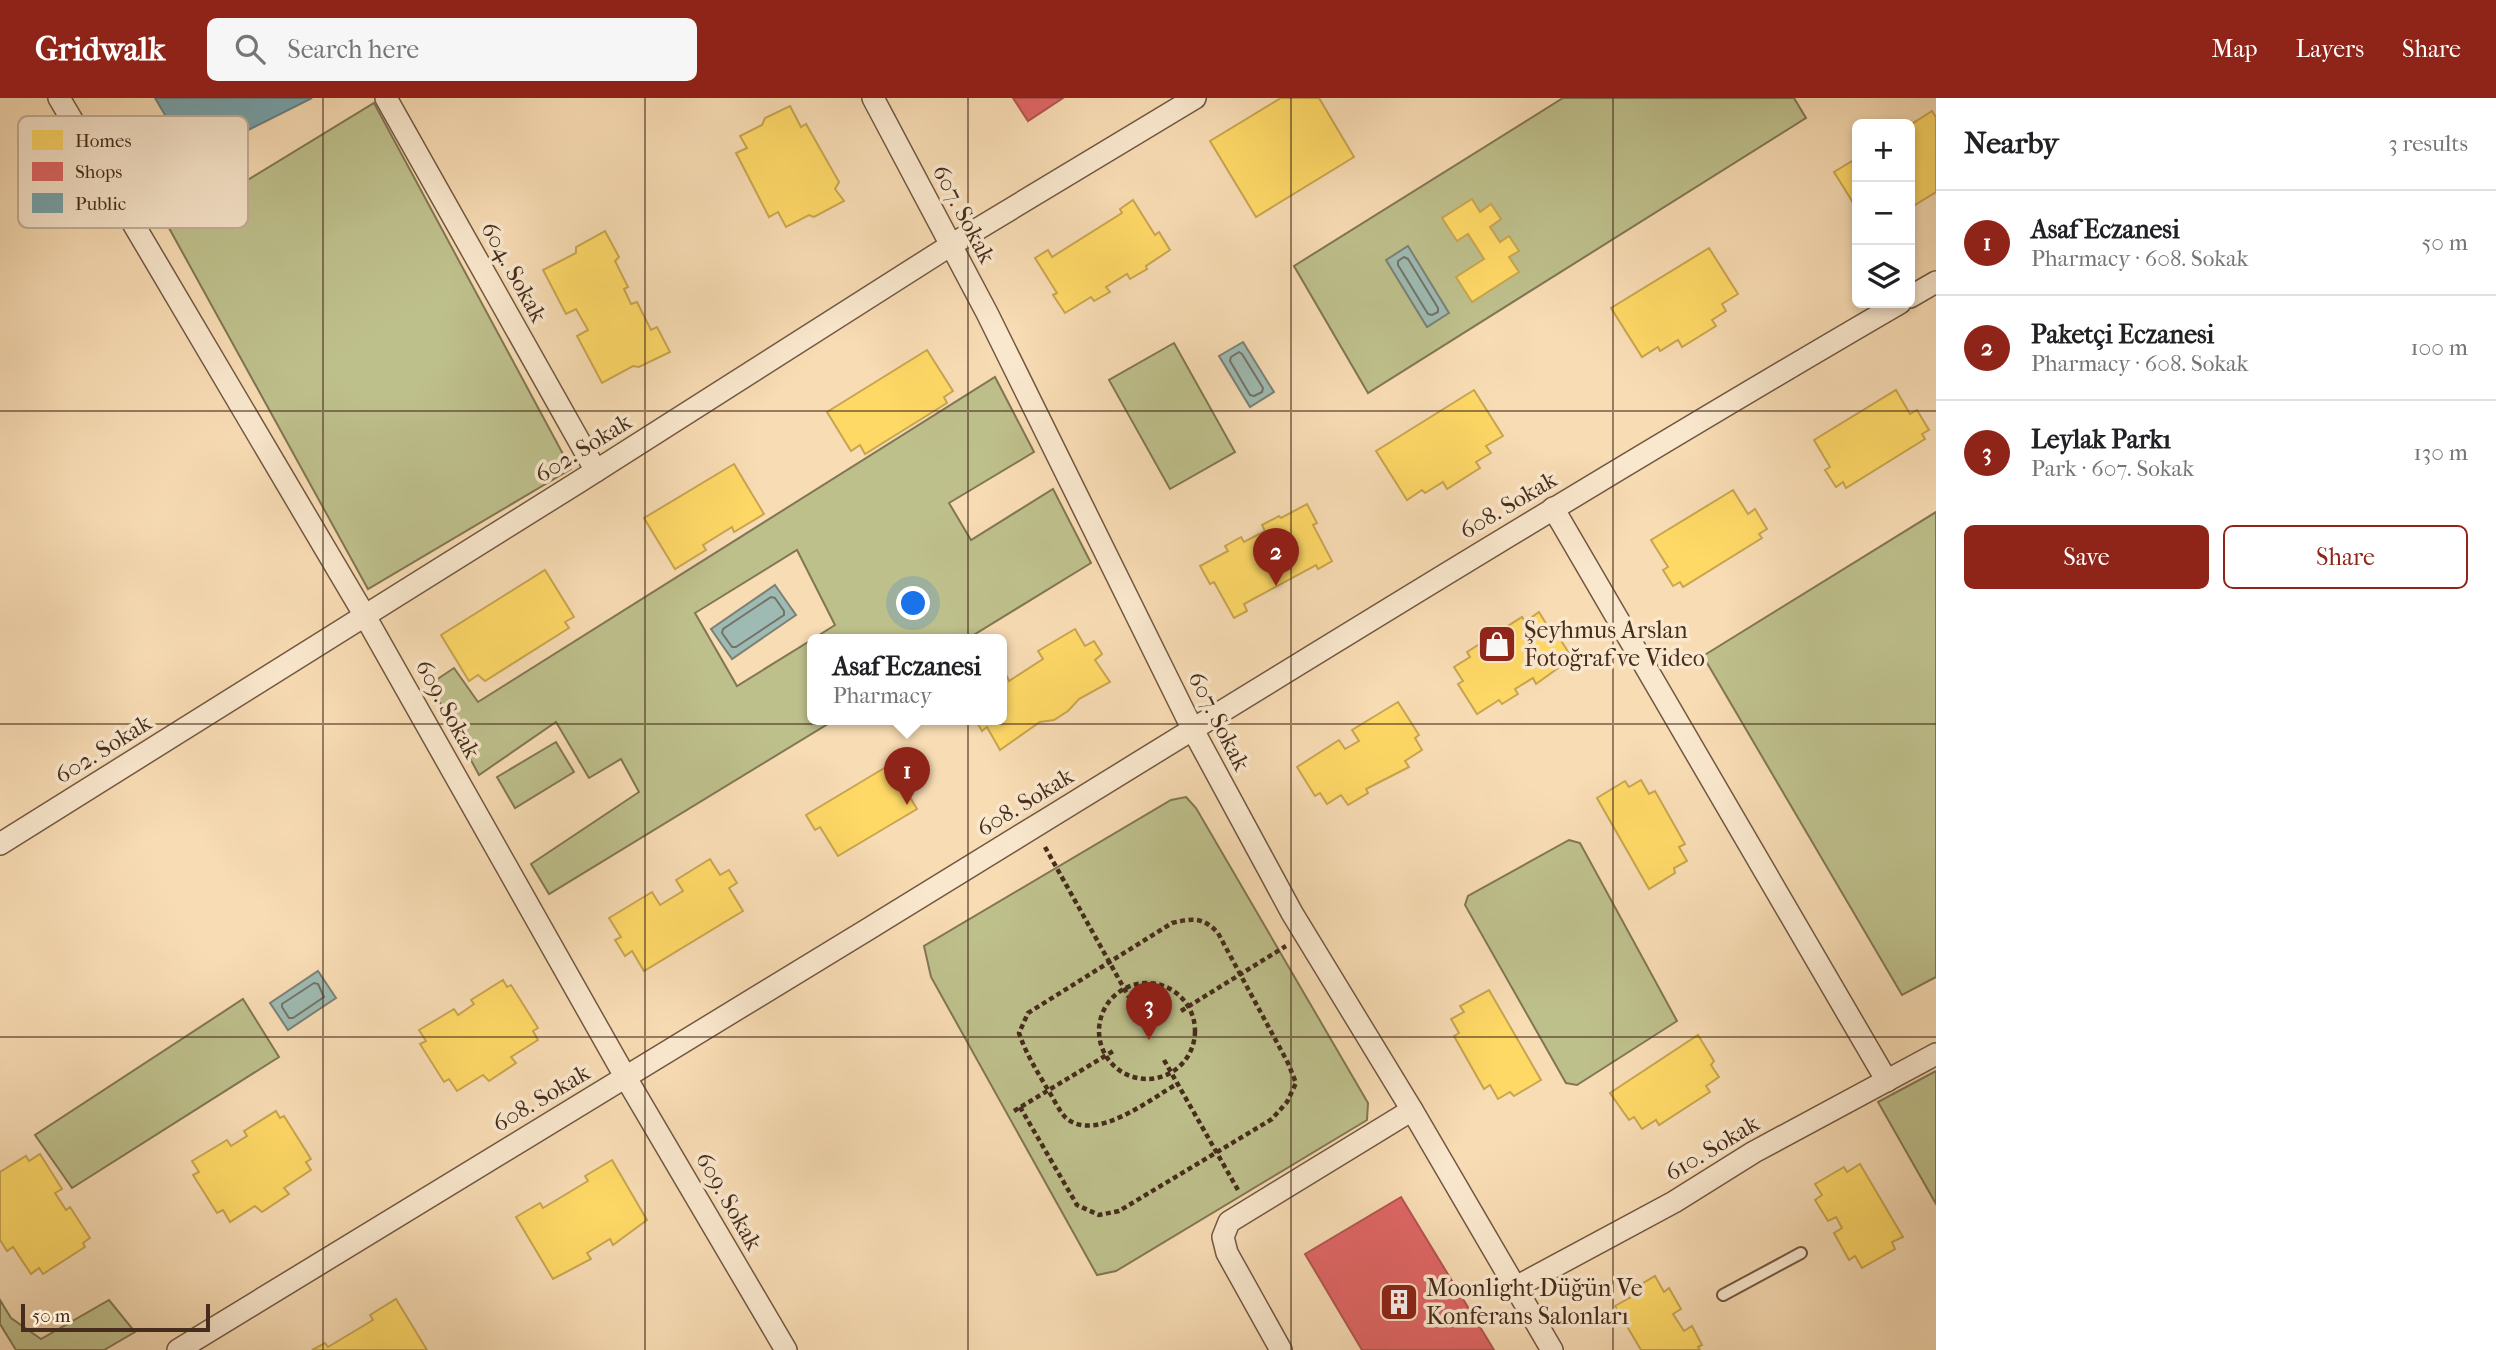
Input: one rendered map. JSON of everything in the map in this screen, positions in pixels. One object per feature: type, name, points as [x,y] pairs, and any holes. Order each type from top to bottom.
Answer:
[{"type":"street","name":"609. Sokak","points":[[59,98],[70,116]]},
{"type":"street","name":"604. Sokak","points":[[386,98],[596,471]]},
{"type":"street","name":"607. Sokak","points":[[873,98],[986,313],[1193,730],[1304,935],[1412,1110],[1552,1350]]},
{"type":"street","name":"602. Sokak","points":[[0,844],[951,245],[1195,98]]},
{"type":"street","name":"609. Sokak","points":[[136,228],[365,615],[626,1078],[786,1350]]},
{"type":"street","points":[[1915,294],[1936,282]]},
{"type":"street","name":"608. Sokak","points":[[178,1350],[1553,508],[1892,308]]},
{"type":"street","points":[[1553,508],[1887,1081]]},
{"type":"street","name":"610. Sokak","points":[[1516,1287],[1674,1202],[1755,1152],[1936,1054]]},
{"type":"street","points":[[1280,1350],[1227,1253],[1223,1237],[1229,1222],[1412,1110]]},
{"type":"lane","points":[[1723,1295],[1801,1253]]},
{"type":"path","points":[[1034,827],[1130,999]]},
{"type":"path","points":[[1020,1107],[1068,1193],[1077,1205],[1100,1214],[1119,1211],[1272,1119],[1287,1102],[1296,1083],[1288,1063],[1218,933],[1209,922],[1189,919],[1172,923],[1028,1013],[1019,1033],[1025,1052],[1064,1116],[1078,1125],[1093,1127],[1116,1119],[1178,1084]]},
{"type":"path","points":[[1181,1010],[1304,935]]},
{"type":"path","points":[[1152,983],[1173,991],[1189,1006],[1195,1035],[1191,1050],[1183,1063],[1171,1073],[1157,1078],[1135,1077],[1115,1067],[1106,1055],[1100,1041],[1099,1026],[1103,1011],[1111,998],[1123,989],[1152,983]]},
{"type":"path","points":[[1014,1111],[1115,1050]]},
{"type":"path","points":[[1164,1060],[1239,1191]]},
{"type":"green space","points":[[1563,98],[1794,98],[1806,118],[1368,393],[1294,266]]},
{"type":"green space","points":[[374,103],[571,469],[368,589],[169,228],[248,228],[248,180]]},
{"type":"green space","points":[[1174,343],[1235,452],[1170,489],[1109,380]]},
{"type":"green space","points":[[995,377],[1034,452],[949,503],[971,540],[1053,489],[1091,563],[975,634],[821,634],[835,625],[797,550],[695,613],[737,686],[807,642],[807,725],[826,725],[549,894],[531,864],[639,792],[621,759],[589,778],[556,722],[479,775],[430,684],[454,668],[478,702]]},
{"type":"green space","points":[[1936,512],[1936,977],[1902,995],[1703,656]]},
{"type":"green space","points":[[556,742],[574,772],[515,808],[497,777]]},
{"type":"green space","points":[[1186,797],[1196,808],[1368,1103],[1367,1120],[1116,1271],[1097,1275],[931,977],[924,946],[1171,800]]},
{"type":"green space","points":[[1569,840],[1580,843],[1677,1021],[1577,1085],[1566,1083],[1465,905],[1468,896]]},
{"type":"green space","points":[[243,999],[279,1057],[72,1188],[35,1135]]},
{"type":"green space","points":[[1936,1071],[1936,1204],[1878,1102]]},
{"type":"green space","points":[[0,1300],[11,1318],[41,1339],[109,1300],[135,1332],[104,1350],[16,1350],[0,1324]]},
{"type":"water","points":[[1408,246],[1449,313],[1427,327],[1386,260]]},
{"type":"water","points":[[1243,342],[1274,392],[1250,407],[1219,356]]},
{"type":"water","points":[[775,585],[796,615],[732,659],[711,629]]},
{"type":"water","points":[[318,971],[336,998],[288,1030],[270,1003]]},
{"type":"building: Homes","points":[[1281,98],[1319,98],[1354,157],[1256,217],[1210,141]]},
{"type":"building: Homes","points":[[790,106],[801,127],[806,124],[839,182],[835,189],[844,201],[814,217],[809,215],[786,227],[778,212],[769,217],[736,153],[747,148],[740,136],[762,125],[765,118]]},
{"type":"building: Homes","points":[[1932,111],[1936,117],[1936,192],[1915,205],[1915,182],[1915,122]]},
{"type":"building: Homes","points":[[1852,161],[1852,201],[1834,172]]},
{"type":"building: Homes","points":[[1472,199],[1480,212],[1491,204],[1501,219],[1490,227],[1500,242],[1509,236],[1519,251],[1509,257],[1519,272],[1472,302],[1456,277],[1484,259],[1468,234],[1457,241],[1442,218]]},
{"type":"building: Homes","points":[[1133,200],[1155,235],[1159,232],[1170,250],[1130,279],[1127,274],[1106,287],[1110,292],[1094,301],[1091,297],[1065,313],[1053,295],[1057,293],[1035,258],[1048,250],[1052,257],[1122,213],[1120,209]]},
{"type":"building: Homes","points":[[605,231],[619,257],[615,261],[628,287],[624,289],[631,304],[637,302],[651,330],[657,327],[670,352],[639,367],[633,366],[602,383],[577,336],[588,330],[576,309],[566,314],[543,270],[576,253],[576,247]]},
{"type":"building: Homes","points":[[1709,248],[1738,294],[1722,304],[1726,311],[1712,320],[1716,326],[1682,347],[1678,340],[1660,351],[1658,347],[1642,357],[1611,308]]},
{"type":"building: Homes","points":[[927,350],[953,391],[944,397],[947,403],[865,454],[860,445],[851,451],[827,412]]},
{"type":"building: Homes","points":[[1474,390],[1503,436],[1486,446],[1491,453],[1476,462],[1480,468],[1447,489],[1443,482],[1425,493],[1422,490],[1407,500],[1376,451]]},
{"type":"building: Homes","points":[[1896,390],[1910,414],[1917,410],[1929,430],[1922,434],[1925,439],[1846,488],[1843,482],[1836,487],[1825,470],[1830,467],[1814,440]]},
{"type":"building: Homes","points":[[734,464],[764,514],[734,532],[732,527],[703,545],[706,550],[675,569],[644,518]]},
{"type":"building: Homes","points":[[1733,490],[1748,514],[1755,509],[1767,529],[1759,534],[1762,538],[1683,587],[1680,582],[1673,586],[1663,570],[1668,567],[1651,540]]},
{"type":"building: Homes","points":[[1307,504],[1317,523],[1313,525],[1332,561],[1318,569],[1316,565],[1244,604],[1247,611],[1234,618],[1214,582],[1210,584],[1200,566],[1228,551],[1225,546],[1241,537],[1244,542],[1265,531],[1262,525]]},
{"type":"building: Homes","points":[[545,570],[574,617],[565,622],[569,628],[485,681],[478,675],[469,681],[441,635]]},
{"type":"building: Homes","points":[[1539,612],[1572,658],[1536,684],[1533,678],[1515,689],[1518,694],[1502,704],[1499,700],[1477,714],[1458,684],[1463,681],[1454,667],[1470,657],[1467,652],[1522,617],[1525,622]]},
{"type":"building: Homes","points":[[1075,629],[1085,646],[1094,641],[1102,654],[1095,660],[1110,682],[1079,699],[1068,711],[1054,720],[1040,722],[1000,750],[987,727],[982,731],[978,725],[1007,725],[1007,677],[1009,681],[1043,659],[1038,651]]},
{"type":"building: Homes","points":[[1398,702],[1419,735],[1415,738],[1422,750],[1405,761],[1409,767],[1366,789],[1368,793],[1348,805],[1341,795],[1327,804],[1320,793],[1315,796],[1297,767],[1339,740],[1345,749],[1359,741],[1352,730]]},
{"type":"building: Homes","points":[[891,764],[900,779],[905,776],[911,785],[905,789],[917,809],[838,856],[820,827],[815,830],[806,815]]},
{"type":"building: Homes","points":[[1641,780],[1649,794],[1655,791],[1685,844],[1679,847],[1687,861],[1674,868],[1675,873],[1649,889],[1597,798],[1625,781],[1629,787]]},
{"type":"building: Homes","points":[[710,859],[720,875],[729,870],[737,883],[729,888],[743,911],[644,971],[632,951],[625,956],[615,940],[621,937],[609,918],[652,892],[660,905],[683,891],[676,880]]},
{"type":"building: Homes","points":[[503,980],[507,987],[511,985],[538,1028],[533,1031],[538,1040],[511,1057],[516,1063],[489,1081],[483,1075],[457,1091],[449,1079],[444,1082],[420,1044],[426,1041],[419,1030],[454,1009],[458,1015],[474,1004],[471,1000]]},
{"type":"building: Homes","points":[[1489,990],[1541,1080],[1514,1096],[1510,1092],[1498,1099],[1490,1085],[1484,1089],[1454,1036],[1459,1033],[1451,1019],[1464,1012],[1460,1006]]},
{"type":"building: Homes","points":[[1698,1035],[1714,1061],[1711,1065],[1719,1077],[1706,1086],[1710,1092],[1659,1125],[1656,1120],[1642,1129],[1634,1117],[1629,1120],[1610,1093]]},
{"type":"building: Homes","points":[[276,1111],[280,1118],[284,1116],[311,1159],[306,1162],[311,1170],[284,1188],[289,1194],[262,1212],[255,1206],[230,1222],[223,1210],[217,1213],[193,1175],[199,1172],[192,1161],[227,1140],[231,1146],[247,1136],[244,1131]]},
{"type":"building: Homes","points":[[40,1154],[62,1189],[55,1193],[66,1210],[70,1207],[90,1238],[83,1243],[85,1247],[43,1274],[39,1268],[31,1274],[13,1247],[7,1251],[0,1240],[0,1172],[26,1156],[29,1161]]},
{"type":"building: Homes","points":[[612,1160],[647,1220],[613,1245],[610,1239],[587,1253],[591,1259],[553,1279],[516,1217],[540,1203],[543,1208],[588,1181],[585,1176]]},
{"type":"building: Homes","points":[[1860,1164],[1903,1237],[1892,1242],[1895,1249],[1862,1268],[1855,1256],[1849,1260],[1834,1233],[1842,1228],[1836,1217],[1828,1221],[1815,1200],[1822,1195],[1815,1184],[1844,1167],[1847,1172]]},
{"type":"building: Homes","points":[[1655,1276],[1664,1292],[1669,1288],[1681,1309],[1673,1314],[1684,1331],[1692,1326],[1702,1345],[1698,1347],[1700,1350],[1641,1350],[1615,1306],[1631,1297],[1628,1292]]},
{"type":"building: Homes","points":[[396,1299],[427,1350],[312,1350],[325,1343],[328,1347],[373,1320],[370,1315]]},
{"type":"building: Shops","points":[[1013,98],[1063,98],[1028,121]]},
{"type":"building: Shops","name":"Moonlight Düğün Ve Konferans Salonları","points":[[1401,1197],[1494,1350],[1362,1350],[1305,1254]]},
{"type":"building: Public","points":[[155,98],[312,98],[248,130],[248,116],[166,116]]},
{"type":"place","name":"Paketçi Eczanesi","points":[[1276,586]]},
{"type":"place","name":"Şeyhmus Arslan Fotoğraf ve Video","points":[[1497,644]]},
{"type":"place","name":"Asaf Eczanesi","points":[[907,805]]},
{"type":"place","name":"Leylak Parkı","points":[[1149,1040]]},
{"type":"place","name":"Moonlight Düğün Ve Konferans Salonları","points":[[1399,1302]]}]
